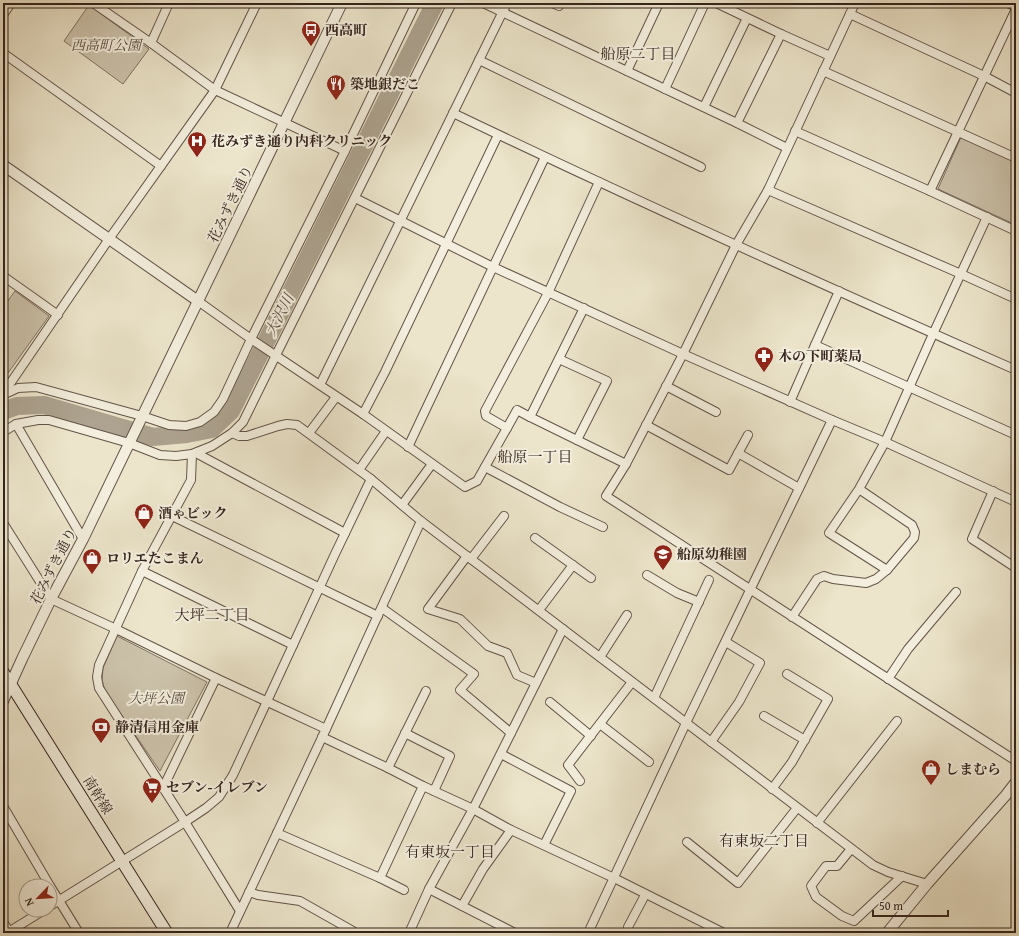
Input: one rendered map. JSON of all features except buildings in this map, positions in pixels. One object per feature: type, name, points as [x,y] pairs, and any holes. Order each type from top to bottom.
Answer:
[{"type":"main road","name":"南幹線","points":[[3,672],[167,933]]},
{"type":"street","points":[[3,15],[11,3]]},
{"type":"street","points":[[93,3],[152,43],[215,90],[345,151]]},
{"type":"street","points":[[152,43],[169,3]]},
{"type":"street","points":[[3,395],[109,239],[215,90],[257,3]]},
{"type":"street","name":"花みずき通り","points":[[3,701],[51,599],[83,539],[342,3]]},
{"type":"street","points":[[3,395],[18,388],[36,387],[142,416],[169,425],[186,426],[200,422],[214,412],[223,399],[416,3]]},
{"type":"street","points":[[3,432],[16,424],[38,420],[48,420],[129,443],[160,455],[176,456],[194,454],[212,446],[232,433],[243,422],[452,3]]},
{"type":"street","points":[[483,3],[787,148]]},
{"type":"street","points":[[320,385],[507,3]]},
{"type":"street","points":[[552,3],[559,6],[560,3]]},
{"type":"street","points":[[626,71],[659,3]]},
{"type":"street","points":[[665,89],[705,3]]},
{"type":"street","points":[[716,3],[830,56]]},
{"type":"street","points":[[855,3],[768,190],[736,245],[683,354],[626,464],[606,496],[1016,761]]},
{"type":"street","points":[[930,190],[1016,8],[1008,3]]},
{"type":"street","points":[[850,14],[984,76],[1016,93]]},
{"type":"street","points":[[704,108],[747,18]]},
{"type":"street","points":[[737,123],[781,34]]},
{"type":"street","points":[[3,52],[161,166]]},
{"type":"street","points":[[479,60],[701,168]]},
{"type":"street","points":[[823,71],[1016,158]]},
{"type":"street","points":[[453,113],[736,245],[1016,370]]},
{"type":"street","points":[[795,131],[930,190],[1016,231]]},
{"type":"street","points":[[363,414],[386,372],[498,135]]},
{"type":"street","points":[[408,447],[545,157]]},
{"type":"street","points":[[3,165],[251,339],[363,414],[465,487],[477,481],[517,410],[626,464]]},
{"type":"street","points":[[507,428],[486,416],[485,411],[548,292],[599,182]]},
{"type":"street","points":[[768,190],[1016,299]]},
{"type":"street","points":[[355,198],[493,267],[683,354],[790,402],[885,442],[1016,502]]},
{"type":"street","points":[[887,570],[829,533],[858,489],[885,442],[987,217]]},
{"type":"street","points":[[3,276],[58,315]]},
{"type":"street","points":[[790,402],[839,291]]},
{"type":"street","points":[[530,417],[584,308]]},
{"type":"street","points":[[815,345],[1016,436]]},
{"type":"street","points":[[559,359],[607,381],[577,440]]},
{"type":"street","points":[[666,386],[716,412]]},
{"type":"street","points":[[309,433],[336,396]]},
{"type":"street","points":[[588,933],[686,723],[832,420]]},
{"type":"street","points":[[16,424],[83,539]]},
{"type":"street","points":[[232,433],[239,436],[247,436],[287,424],[297,425],[371,479],[469,558],[851,849],[873,865],[888,872],[927,884]]},
{"type":"street","points":[[646,425],[729,470],[748,436]]},
{"type":"street","points":[[359,470],[386,431]]},
{"type":"street","points":[[738,453],[800,488]]},
{"type":"street","points":[[194,454],[191,480],[142,571],[99,665],[97,677],[99,688],[240,912]]},
{"type":"street","points":[[194,454],[345,534]]},
{"type":"street","points":[[402,505],[432,464]]},
{"type":"street","points":[[485,467],[560,507],[603,527]]},
{"type":"street","points":[[79,933],[58,901],[206,808],[219,797],[226,788],[371,479]]},
{"type":"street","points":[[792,617],[817,579],[824,576],[833,579],[866,583],[887,570],[914,538],[915,532],[912,525],[858,489]]},
{"type":"street","points":[[993,491],[972,539],[1016,568]]},
{"type":"street","points":[[172,516],[378,616]]},
{"type":"street","points":[[504,516],[428,608],[460,619],[488,646],[507,653],[517,675],[536,683]]},
{"type":"street","points":[[230,933],[422,521]]},
{"type":"street","points":[[3,523],[51,599],[326,729]]},
{"type":"street","points":[[535,538],[591,578]]},
{"type":"street","points":[[539,610],[573,565]]},
{"type":"street","points":[[142,571],[294,645]]},
{"type":"street","points":[[648,574],[677,593],[699,602]]},
{"type":"street","points":[[654,698],[709,580]]},
{"type":"street","points":[[888,679],[908,649],[956,592]]},
{"type":"street","points":[[382,608],[474,674],[460,690],[511,733]]},
{"type":"street","points":[[600,657],[627,615]]},
{"type":"street","points":[[408,933],[429,889],[473,810],[563,629]]},
{"type":"street","points":[[711,742],[739,702],[760,663],[726,642]]},
{"type":"street","points":[[772,789],[792,762],[828,699],[787,674]]},
{"type":"street","points":[[163,788],[216,678]]},
{"type":"street","points":[[580,781],[568,765],[632,682]]},
{"type":"street","points":[[388,768],[426,691]]},
{"type":"street","points":[[550,702],[591,736]]},
{"type":"street","points":[[764,716],[805,740]]},
{"type":"street","points":[[817,823],[897,721]]},
{"type":"street","points":[[600,724],[649,762]]},
{"type":"street","points":[[405,733],[450,756],[434,791]]},
{"type":"street","points":[[322,737],[388,768],[511,830],[614,878],[645,895],[724,933]]},
{"type":"street","points":[[501,754],[570,791],[544,845]]},
{"type":"street","points":[[886,933],[927,884],[1006,796],[1016,782]]},
{"type":"street","points":[[380,878],[423,786]]},
{"type":"street","points":[[3,806],[45,878]]},
{"type":"street","points":[[687,842],[738,883],[797,808]]},
{"type":"street","points":[[462,906],[483,869],[511,830]]},
{"type":"street","points":[[277,833],[404,890]]},
{"type":"street","points":[[851,849],[837,866],[826,866],[811,886],[816,897],[842,916],[854,921],[902,876]]},
{"type":"street","points":[[429,889],[515,933]]},
{"type":"street","points":[[249,892],[258,895],[300,901],[353,931]]},
{"type":"street","points":[[628,927],[645,895]]},
{"type":"street","points":[[3,922],[9,932],[31,918]]},
{"type":"green space","name":"西高町公園","points":[[89,5],[149,49],[123,84],[64,41]]},
{"type":"green space","points":[[961,137],[1016,162],[1016,225],[938,189]]},
{"type":"green space","points":[[15,291],[49,316],[3,380],[3,308]]},
{"type":"green space","name":"大坪公園","points":[[117,636],[207,682],[160,771],[105,691],[102,680],[103,668]]},
{"type":"waterway","name":"大沢川","points":[[3,411],[17,406],[44,405],[153,437],[187,434],[212,429],[231,411],[435,3]]},
{"type":"place","name":"西高町","points":[[311,47]]},
{"type":"place","name":"築地銀だこ","points":[[336,101]]},
{"type":"place","name":"花みずき通り内科クリニック","points":[[197,158]]},
{"type":"place","name":"木の下町薬局","points":[[764,373]]},
{"type":"place","name":"酒ゃビック","points":[[144,530]]},
{"type":"place","name":"船原幼稚園","points":[[663,571]]},
{"type":"place","name":"ロリエたこまん","points":[[92,575]]},
{"type":"place","name":"静清信用金庫","points":[[101,744]]},
{"type":"place","name":"しまむら","points":[[931,786]]},
{"type":"place","name":"セブン-イレブン","points":[[152,804]]},
{"type":"district","name":"船原二丁目","points":[[638,53]]},
{"type":"district","name":"船原一丁目","points":[[535,456]]},
{"type":"district","name":"大坪二丁目","points":[[212,614]]},
{"type":"district","name":"有東坂二丁目","points":[[764,840]]},
{"type":"district","name":"有東坂一丁目","points":[[450,851]]}]
